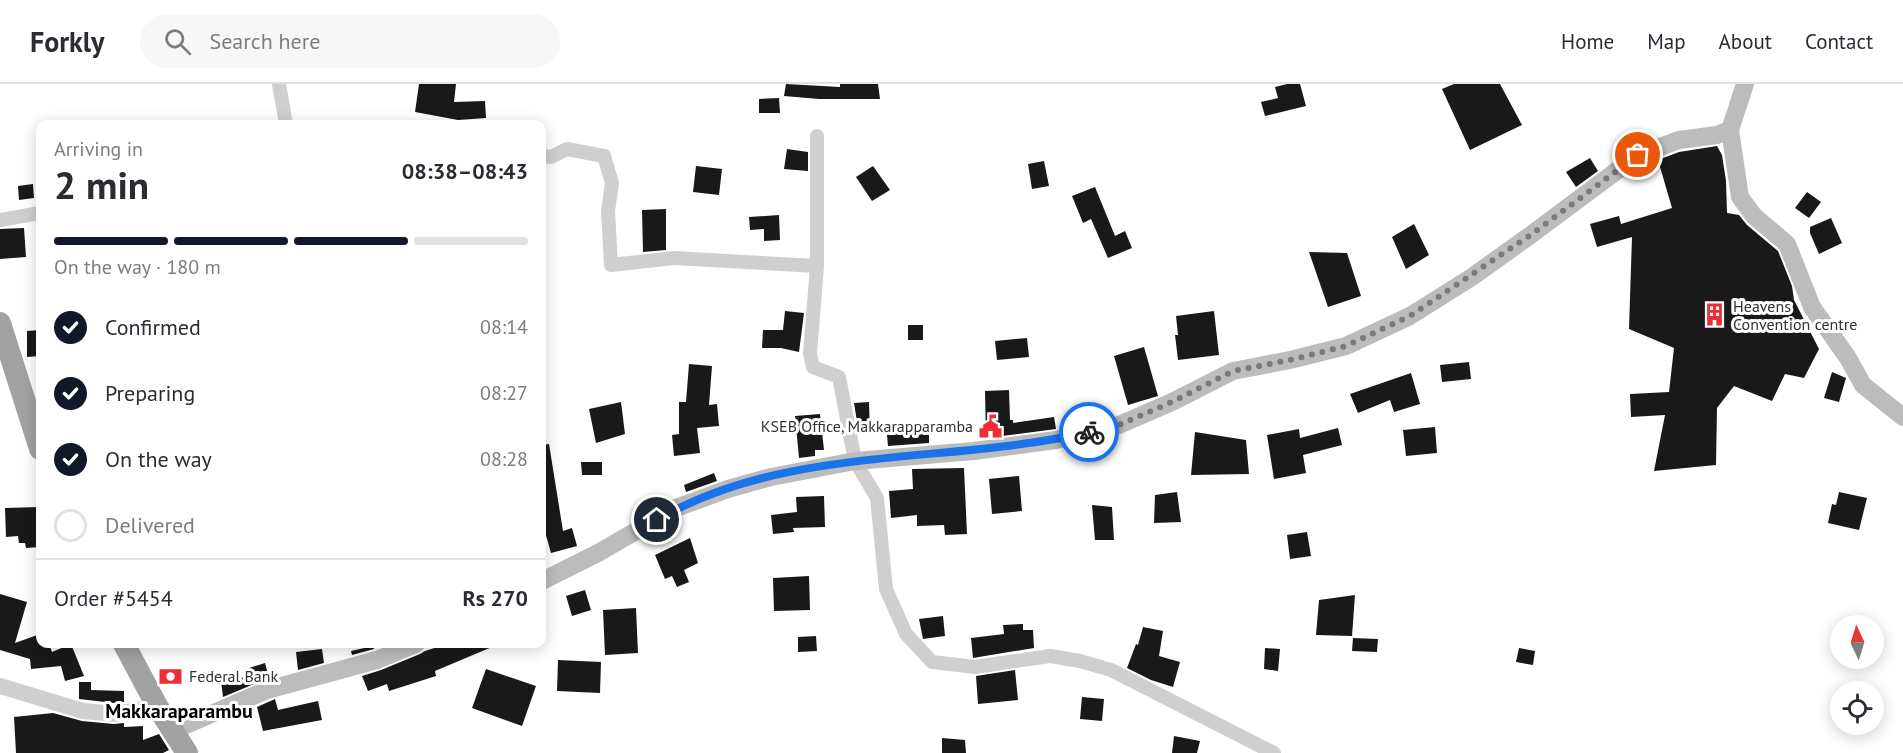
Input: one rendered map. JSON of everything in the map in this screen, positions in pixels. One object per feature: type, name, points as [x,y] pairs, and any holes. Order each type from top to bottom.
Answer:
[{"type":"highway","points":[[0,323],[36,436]]},
{"type":"highway","points":[[126,648],[157,706],[187,753]]},
{"type":"main road","points":[[1745,84],[1730,130],[1740,196],[1754,216],[1787,244],[1812,307],[1848,358],[1863,385],[1903,417]]},
{"type":"main road","points":[[546,579],[598,553],[676,508],[728,489],[771,477],[855,461],[974,451],[1056,440],[1119,425],[1172,402],[1233,371],[1346,346],[1410,316],[1463,282],[1638,155],[1679,140],[1717,135],[1730,130]]},
{"type":"main road","points":[[172,731],[267,690],[377,660],[406,648]]},
{"type":"street","points":[[279,84],[285,120]]},
{"type":"street","points":[[817,136],[817,267],[810,354],[813,367],[838,377],[855,461],[877,498],[886,589],[906,634],[932,663],[975,666],[1050,656],[1080,661],[1111,670],[1274,753]]},
{"type":"street","points":[[546,156],[551,157],[567,150],[604,156],[612,183],[608,211],[611,265],[674,258],[817,267]]},
{"type":"street","points":[[0,220],[36,214]]},
{"type":"street","points":[[0,686],[83,711],[115,714],[157,706]]},
{"type":"building","points":[[419,84],[456,84],[454,102],[485,101],[486,118],[458,120],[415,112]]},
{"type":"building","points":[[786,84],[840,87],[840,84],[878,84],[880,99],[819,99],[784,96]]},
{"type":"building","points":[[1300,84],[1306,106],[1265,116],[1261,102],[1278,98],[1275,87]]},
{"type":"building","points":[[1454,84],[1500,84],[1522,125],[1470,150],[1442,89]]},
{"type":"building","points":[[779,98],[780,113],[759,113],[759,99]]},
{"type":"building","name":"Heavens Convention centre","points":[[1717,146],[1722,155],[1726,181],[1727,213],[1739,215],[1747,225],[1778,251],[1792,286],[1794,300],[1819,349],[1804,378],[1785,374],[1772,401],[1734,386],[1717,408],[1716,465],[1654,471],[1665,415],[1631,417],[1630,394],[1669,392],[1674,348],[1629,329],[1632,237],[1597,247],[1590,224],[1619,216],[1621,224],[1672,208],[1658,160],[1679,152]]},
{"type":"building","points":[[787,149],[808,152],[808,171],[784,169]]},
{"type":"building","points":[[1590,158],[1598,171],[1576,187],[1566,172]]},
{"type":"building","points":[[1044,161],[1049,186],[1032,189],[1028,164]]},
{"type":"building","points":[[696,166],[722,169],[719,195],[693,192]]},
{"type":"building","points":[[873,166],[890,190],[872,201],[856,177]]},
{"type":"building","points":[[33,184],[34,198],[19,200],[18,186]]},
{"type":"building","points":[[1095,187],[1115,236],[1125,231],[1132,248],[1108,258],[1091,219],[1083,223],[1072,196]]},
{"type":"building","points":[[1807,192],[1821,202],[1809,218],[1795,208]]},
{"type":"building","points":[[666,209],[666,250],[643,252],[642,210]]},
{"type":"building","points":[[779,215],[780,240],[764,241],[764,229],[750,230],[749,217]]},
{"type":"building","points":[[1831,218],[1842,243],[1819,254],[1810,233],[1810,227]]},
{"type":"building","points":[[1414,224],[1429,255],[1406,269],[1392,237]]},
{"type":"building","points":[[24,228],[26,257],[0,259],[0,229]]},
{"type":"building","points":[[1309,252],[1347,253],[1361,296],[1328,307]]},
{"type":"building","points":[[785,311],[804,313],[799,352],[781,348],[762,348],[763,330],[783,330]]},
{"type":"building","points":[[1214,311],[1219,355],[1178,360],[1175,335],[1178,335],[1176,316]]},
{"type":"building","points":[[908,325],[923,325],[923,340],[908,340]]},
{"type":"building","points":[[36,330],[36,356],[27,357],[27,331]]},
{"type":"building","points":[[1027,338],[1029,357],[997,360],[995,341]]},
{"type":"building","points":[[1144,347],[1158,396],[1128,405],[1114,356]]},
{"type":"building","points":[[1469,362],[1471,379],[1442,382],[1440,365]]},
{"type":"building","points":[[689,364],[712,366],[709,405],[717,404],[719,426],[697,428],[700,453],[674,456],[672,435],[679,434],[679,402],[686,402]]},
{"type":"building","points":[[1832,372],[1846,378],[1839,402],[1824,398]]},
{"type":"building","points":[[1411,373],[1420,404],[1394,412],[1390,400],[1358,413],[1350,394]]},
{"type":"building","points":[[1009,390],[1010,420],[1013,420],[1013,423],[1054,417],[1056,429],[986,438],[985,391]]},
{"type":"building","points":[[621,402],[625,434],[596,443],[589,409]]},
{"type":"building","points":[[869,402],[870,434],[859,434],[854,403]]},
{"type":"building","points":[[820,414],[824,450],[815,450],[815,456],[799,458],[795,416]]},
{"type":"building","points":[[907,423],[908,430],[929,429],[929,443],[888,446],[886,424]]},
{"type":"building","points":[[1435,427],[1437,453],[1406,456],[1403,430]]},
{"type":"building","points":[[1338,428],[1342,445],[1303,455],[1306,473],[1274,479],[1267,435],[1299,429],[1300,438]]},
{"type":"building","points":[[1195,432],[1246,440],[1249,474],[1191,475]]},
{"type":"building","points":[[546,444],[549,444],[563,531],[572,528],[577,546],[551,553],[546,535]]},
{"type":"building","points":[[581,462],[602,462],[602,475],[582,475]]},
{"type":"building","points":[[964,468],[967,534],[945,535],[944,525],[917,526],[917,515],[891,518],[889,491],[913,489],[912,469]]},
{"type":"building","points":[[714,473],[717,481],[686,492],[684,485]]},
{"type":"building","points":[[1019,476],[1022,511],[992,514],[989,479]]},
{"type":"building","points":[[1177,492],[1181,522],[1154,523],[1155,495]]},
{"type":"building","points":[[1839,492],[1867,498],[1859,530],[1828,523],[1832,504],[1836,505]]},
{"type":"building","points":[[824,496],[825,527],[793,528],[794,532],[773,534],[771,515],[797,512],[796,497]]},
{"type":"building","points":[[1092,505],[1112,507],[1114,540],[1095,540]]},
{"type":"building","points":[[36,507],[36,547],[26,548],[25,543],[19,543],[18,536],[6,537],[5,508]]},
{"type":"building","points":[[1307,532],[1311,556],[1290,559],[1287,535]]},
{"type":"building","points":[[690,538],[698,563],[684,570],[689,582],[677,587],[672,576],[665,579],[655,555]]},
{"type":"building","points":[[809,576],[810,610],[774,611],[773,578]]},
{"type":"building","points":[[585,590],[591,610],[572,616],[566,596]]},
{"type":"building","points":[[0,594],[27,602],[15,643],[36,635],[36,648],[50,648],[52,652],[62,648],[73,648],[84,676],[65,681],[61,666],[31,669],[30,659],[0,650]]},
{"type":"building","points":[[1355,595],[1352,636],[1316,635],[1319,600]]},
{"type":"building","points":[[636,608],[638,653],[605,655],[603,610]]},
{"type":"building","points":[[943,616],[945,636],[923,639],[919,619]]},
{"type":"building","points":[[1023,624],[1023,630],[1033,630],[1034,648],[973,658],[971,638],[1004,634],[1003,625]]},
{"type":"building","points":[[1143,627],[1163,631],[1159,656],[1180,662],[1173,687],[1151,680],[1127,668],[1136,644],[1138,645]]},
{"type":"building","points":[[816,636],[817,651],[798,652],[798,637]]},
{"type":"building","points":[[1353,638],[1378,639],[1377,652],[1352,651]]},
{"type":"building","points":[[364,648],[374,649],[352,655],[351,651]]},
{"type":"building","points":[[434,648],[490,648],[435,671],[436,676],[389,691],[387,684],[368,691],[362,676]]},
{"type":"building","points":[[1265,648],[1280,649],[1278,671],[1264,669]]},
{"type":"building","points":[[1519,648],[1535,651],[1533,665],[1516,662]]},
{"type":"building","points":[[322,649],[324,663],[298,670],[296,652]]},
{"type":"building","points":[[558,660],[601,662],[600,693],[557,691]]},
{"type":"building","points":[[265,663],[269,678],[223,697],[221,681],[247,677],[246,669]]},
{"type":"building","points":[[486,669],[536,686],[522,726],[472,708]]},
{"type":"building","points":[[1015,670],[1018,700],[978,704],[976,676]]},
{"type":"building","points":[[79,682],[91,682],[91,690],[124,691],[124,702],[79,699]]},
{"type":"building","points":[[1082,697],[1104,699],[1102,721],[1080,719]]},
{"type":"building","points":[[275,699],[278,710],[318,701],[322,720],[263,731],[257,707]]},
{"type":"building","points":[[53,713],[82,721],[124,723],[124,727],[143,726],[143,740],[159,734],[169,750],[163,753],[16,753],[14,717]]},
{"type":"building","points":[[1174,736],[1200,741],[1197,753],[1172,753]]},
{"type":"building","points":[[942,738],[965,740],[966,753],[942,753]]},
{"type":"way so far","points":[[1089,432],[1119,425],[1172,402],[1233,371],[1346,346],[1410,316],[1472,277],[1638,155]]},
{"type":"place","name":"Heavens Convention centre","points":[[1715,315]]},
{"type":"place","name":"KSEB Office, Makkarapparamba","points":[[991,426]]},
{"type":"place","name":"Federal Bank","points":[[171,676]]},
{"type":"district","name":"Makkaraparambu","points":[[179,711]]},
{"type":"route","points":[[657,520],[676,508],[728,489],[771,477],[855,461],[974,451],[1056,440],[1089,432]]}]
